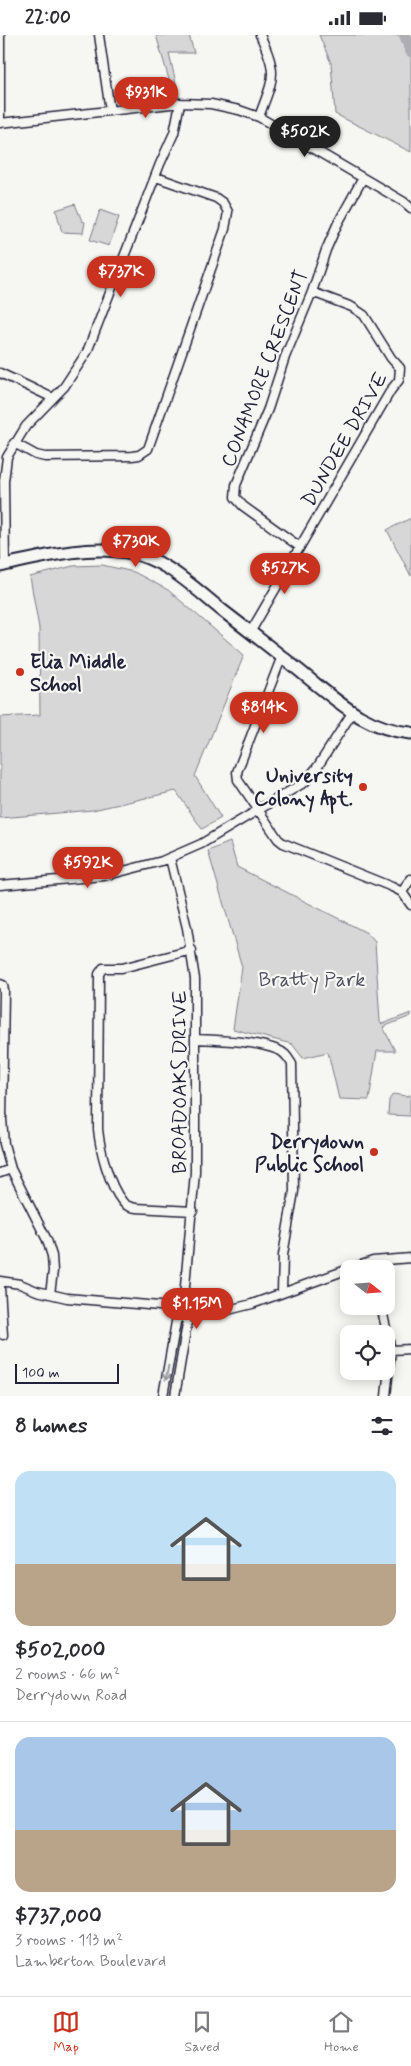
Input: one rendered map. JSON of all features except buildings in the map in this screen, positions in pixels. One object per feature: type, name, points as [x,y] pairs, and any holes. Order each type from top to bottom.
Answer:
[{"type":"street","points":[[0,35],[0,123],[180,103],[211,104],[239,109],[259,117],[404,202],[411,208]]},
{"type":"street","points":[[99,35],[110,111]]},
{"type":"street","points":[[259,117],[272,80],[273,71],[272,61],[260,35]]},
{"type":"street","points":[[180,103],[174,133],[94,337],[79,365],[64,387],[26,426],[7,457],[4,481],[2,565],[88,550],[135,554],[155,561],[173,571],[251,631],[352,713],[399,732],[411,733]]},
{"type":"street","points":[[14,443],[36,455],[52,458],[139,455],[145,452],[151,443],[225,229],[228,212],[223,203],[216,199],[156,177]]},
{"type":"street","name":"CONAMORE CRESCENT","points":[[300,547],[243,506],[235,497],[235,491],[337,225],[363,178]]},
{"type":"street","name":"DUNDEE DRIVE","points":[[251,631],[390,390],[399,380],[401,373],[400,368],[391,358],[364,315],[352,307],[312,292]]},
{"type":"street","points":[[0,373],[52,398]]},
{"type":"street","points":[[282,656],[237,773],[238,780],[258,811],[283,843],[402,892],[411,905]]},
{"type":"street","points":[[0,885],[122,873],[187,852],[296,788],[310,777],[352,713]]},
{"type":"street","name":"BROADOAKS DRIVE","points":[[170,858],[192,949],[195,979],[196,1039],[196,1172],[183,1309],[187,1324],[174,1396]]},
{"type":"street","points":[[402,892],[411,879]]},
{"type":"street","points":[[192,949],[122,968],[103,968],[99,974],[98,1129],[99,1146],[107,1172],[122,1201],[129,1207],[136,1208],[193,1211]]},
{"type":"street","points":[[0,984],[3,985],[4,991],[2,1119],[4,1144],[11,1169],[47,1240],[52,1256],[53,1271],[50,1294]]},
{"type":"street","points":[[196,1039],[240,1042],[279,1050],[286,1055],[292,1064],[294,1191],[283,1255],[282,1292]]},
{"type":"street","points":[[0,1173],[11,1169]]},
{"type":"street","points":[[395,1261],[411,1258]]},
{"type":"street","points":[[0,1281],[20,1284],[66,1298],[183,1309],[228,1310],[269,1299],[282,1292],[340,1272]]},
{"type":"street","points":[[0,1287],[3,1335]]},
{"type":"street","name":"BROADOAKS DRIVE","points":[[163,1396],[176,1322],[183,1309]]},
{"type":"street","points":[[395,1350],[411,1349]]},
{"type":"street","points":[[172,1351],[183,1353]]},
{"type":"street","points":[[386,1396],[388,1380]]},
{"type":"green space","points":[[156,35],[189,35],[194,53],[169,53],[180,100],[175,100]]},
{"type":"green space","points":[[319,35],[411,35],[411,152],[335,114],[331,63]]},
{"type":"green space","points":[[75,204],[82,221],[85,222],[83,233],[62,232],[56,210]]},
{"type":"green space","points":[[100,210],[119,217],[109,246],[90,240]]},
{"type":"green space","points":[[411,518],[411,576],[387,530]]},
{"type":"green space","points":[[102,565],[134,572],[168,590],[244,655],[195,776],[221,818],[202,829],[176,791],[93,810],[0,818],[0,717],[40,715],[39,628],[30,577],[73,566]]},
{"type":"green space","name":"Bratty Park","points":[[230,842],[237,867],[367,933],[375,942],[380,1022],[382,1024],[411,1013],[411,1016],[383,1027],[395,1051],[377,1051],[369,1100],[339,1099],[328,1052],[303,1058],[292,1044],[233,1029],[242,967],[208,851]]},
{"type":"green space","points":[[393,1094],[410,1095],[410,1116],[388,1115],[389,1100]]},
{"type":"waterway","points":[[405,35],[411,51]]},
{"type":"place","name":"Elia Middle School","points":[[20,672]]},
{"type":"place","name":"University Colony Apt.","points":[[363,787]]},
{"type":"place","name":"Derrydown Public School","points":[[374,1152]]}]
